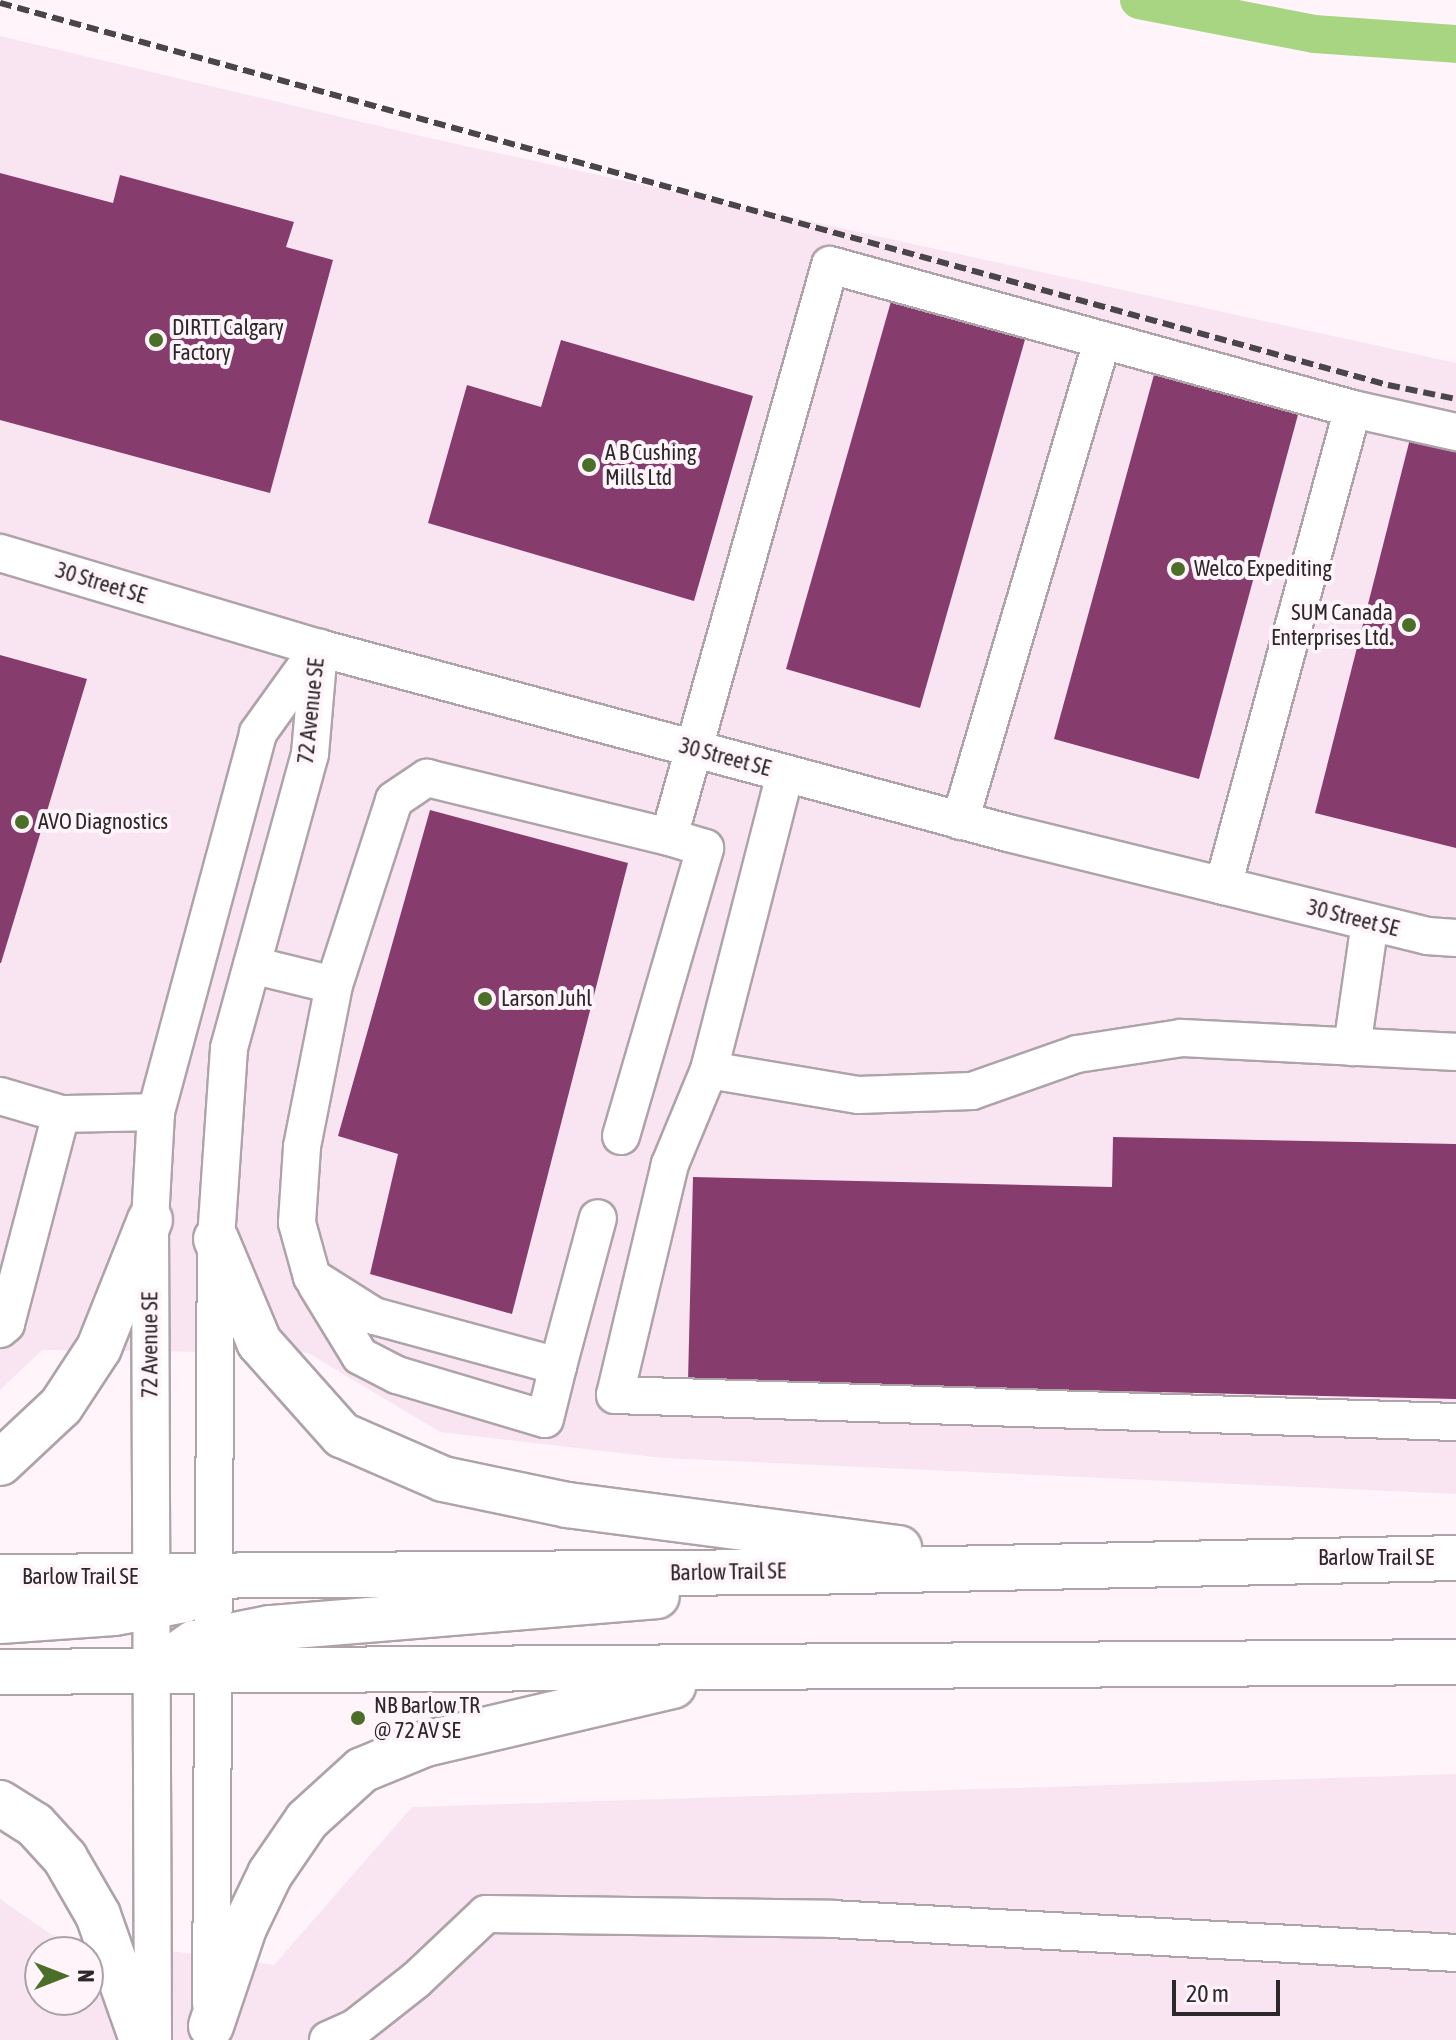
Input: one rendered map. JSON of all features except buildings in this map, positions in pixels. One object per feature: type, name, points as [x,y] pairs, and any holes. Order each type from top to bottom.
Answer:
[{"type":"main road","points":[[0,1463],[61,1406],[99,1348],[150,1220]]},
{"type":"main road","points":[[216,1239],[259,1342],[294,1386],[342,1435],[443,1479],[567,1505],[1029,1566]]},
{"type":"main road","name":"Barlow Trail SE","points":[[212,1577],[806,1572],[1456,1558]]},
{"type":"main road","points":[[214,1656],[270,1628],[619,1603],[806,1572]]},
{"type":"main road","name":"Barlow Trail SE","points":[[0,1577],[150,1592]]},
{"type":"main road","points":[[0,1621],[150,1592],[184,1600],[212,1577]]},
{"type":"main road","points":[[0,1672],[152,1672],[194,1643],[214,1656],[754,1668],[1456,1662]]},
{"type":"main road","points":[[211,2033],[244,1928],[270,1874],[307,1820],[362,1770],[425,1744],[754,1668]]},
{"type":"main road","points":[[0,1803],[35,1825],[65,1858],[98,1915],[142,2040]]},
{"type":"street","points":[[669,837],[830,265],[1353,409],[1456,432]]},
{"type":"street","points":[[960,821],[1102,341]]},
{"type":"street","points":[[1223,886],[1353,409]]},
{"type":"street","name":"30 Street SE","points":[[0,553],[319,648],[960,821],[1370,922],[1456,938]]},
{"type":"street","name":"72 Avenue SE","points":[[211,2033],[216,1239],[229,1048],[310,754],[319,648]]},
{"type":"street","name":"72 Avenue SE","points":[[153,2040],[150,1220],[156,1112],[258,733],[319,648]]},
{"type":"street","points":[[785,774],[709,1070],[670,1164],[615,1395],[1456,1422]]},
{"type":"street","points":[[598,1218],[545,1419],[397,1375],[360,1356],[312,1277],[297,1223],[302,1147],[334,985],[394,800],[427,778],[705,848],[621,1136]]},
{"type":"street","points":[[1352,1047],[1370,922]]},
{"type":"street","points":[[252,965],[334,985]]},
{"type":"street","points":[[709,1070],[858,1095],[972,1091],[1077,1054],[1181,1038],[1456,1052]]},
{"type":"street","points":[[0,1096],[61,1114],[156,1112]]},
{"type":"street","points":[[0,1329],[6,1324],[61,1114]]},
{"type":"street","points":[[312,1277],[374,1316],[558,1366]]},
{"type":"street","points":[[328,2040],[355,2028],[416,1980],[486,1914],[831,1919],[1456,1953]]},
{"type":"shaded area","points":[[0,36],[425,137],[1456,363],[1456,1494],[663,1458],[440,1432],[308,1353],[42,1350],[0,1390]]},
{"type":"shaded area","points":[[1456,1774],[1456,2040],[0,2040],[0,1899],[52,1935],[59,1936],[24,1936],[24,2016],[104,2016],[104,1942],[274,1965],[412,1807]]},
{"type":"waterway","points":[[1139,0],[1314,34],[1456,44]]},
{"type":"railway","points":[[0,3],[1388,385],[1456,399]]},
{"type":"place","name":"DIRTT Calgary Factory","points":[[156,340]]},
{"type":"place","name":"A B Cushing Mills Ltd","points":[[589,465]]},
{"type":"place","name":"Welco Expediting","points":[[1178,569]]},
{"type":"place","name":"SUM Canada Enterprises Ltd.","points":[[1409,625]]},
{"type":"place","name":"AVO Diagnostics","points":[[22,822]]},
{"type":"place","name":"Larson Juhl","points":[[485,999]]},
{"type":"place","name":"NB Barlow TR @ 72 AV SE","points":[[358,1718]]}]
